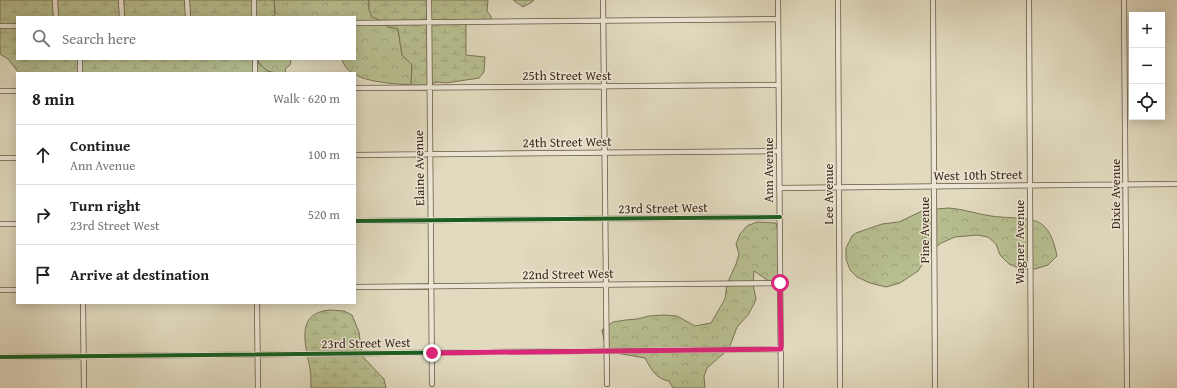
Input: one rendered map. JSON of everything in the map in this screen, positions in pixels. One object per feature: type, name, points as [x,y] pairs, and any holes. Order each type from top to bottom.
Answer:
[{"type":"street","points":[[54,0],[56,16]]},
{"type":"street","points":[[121,0],[122,16]]},
{"type":"street","points":[[187,0],[188,16]]},
{"type":"street","points":[[254,0],[254,16]]},
{"type":"street","name":"Elaine Avenue","points":[[429,0],[432,384]]},
{"type":"street","points":[[603,0],[607,384]]},
{"type":"street","name":"Ann Avenue","points":[[778,0],[781,388]]},
{"type":"street","name":"Lee Avenue","points":[[838,0],[840,388]]},
{"type":"street","name":"Pine Avenue","points":[[933,0],[935,388]]},
{"type":"street","name":"Wagner Avenue","points":[[1029,0],[1031,388]]},
{"type":"street","name":"Dixie Avenue","points":[[1124,0],[1127,388]]},
{"type":"street","points":[[356,23],[778,18]]},
{"type":"street","points":[[0,26],[16,26]]},
{"type":"street","points":[[80,60],[80,72]]},
{"type":"street","points":[[255,60],[255,72]]},
{"type":"street","name":"25th Street West","points":[[356,88],[778,85]]},
{"type":"street","points":[[0,91],[16,91]]},
{"type":"street","name":"24th Street West","points":[[356,155],[779,151]]},
{"type":"street","points":[[0,158],[16,158]]},
{"type":"street","name":"West 10th Street","points":[[779,188],[1177,184]]},
{"type":"street","name":"23rd Street West","points":[[356,221],[780,217]]},
{"type":"street","points":[[0,224],[16,224]]},
{"type":"street","name":"22nd Street West","points":[[356,287],[780,283]]},
{"type":"street","points":[[0,290],[16,290]]},
{"type":"street","points":[[83,304],[84,388]]},
{"type":"street","points":[[257,304],[258,388]]},
{"type":"street","name":"23rd Street West","points":[[0,357],[781,349]]},
{"type":"green space","points":[[0,0],[274,0],[275,14],[273,16],[16,16],[16,60],[258,60],[259,64],[269,72],[18,72],[8,59],[0,54]]},
{"type":"green space","points":[[274,0],[369,0],[369,10],[388,27],[398,29],[402,55],[412,65],[411,85],[371,80],[356,75],[356,72],[351,72],[346,67],[342,60],[356,60],[356,16],[273,16],[275,14]]},
{"type":"green space","points":[[369,0],[488,0],[487,11],[493,21],[466,22],[466,55],[485,57],[484,72],[479,78],[446,83],[438,82],[426,85],[411,85],[412,65],[402,55],[398,29],[388,27],[382,21],[372,17],[369,10]]},
{"type":"green space","points":[[513,0],[534,0],[523,7]]},
{"type":"green space","points":[[258,60],[291,60],[290,65],[285,69],[286,72],[273,72],[265,70]]},
{"type":"green space","points":[[949,208],[991,216],[1026,219],[1042,224],[1048,231],[1053,241],[1057,256],[1048,265],[1035,269],[1021,269],[1009,264],[1000,255],[996,244],[988,237],[977,235],[955,237],[941,243],[931,251],[918,271],[900,283],[886,287],[870,283],[857,277],[850,270],[846,259],[846,248],[852,236],[856,233],[882,224],[899,222],[924,210]]},
{"type":"green space","points":[[757,222],[776,223],[778,229],[781,285],[770,282],[754,271],[753,284],[756,299],[754,304],[748,315],[737,327],[730,346],[707,368],[704,376],[705,388],[673,388],[669,381],[664,380],[654,373],[645,358],[616,353],[605,344],[602,330],[613,322],[664,315],[677,316],[695,326],[711,323],[725,299],[727,284],[739,254],[736,244],[740,234],[747,226]]},
{"type":"green space","points":[[330,310],[344,311],[352,315],[359,332],[362,356],[384,379],[386,388],[311,388],[305,332],[311,317],[319,312]]},
{"type":"cycle path","points":[[356,221],[780,217]]},
{"type":"cycle path","points":[[0,357],[781,349]]},
{"type":"route","points":[[432,353],[781,349],[780,283]]}]
